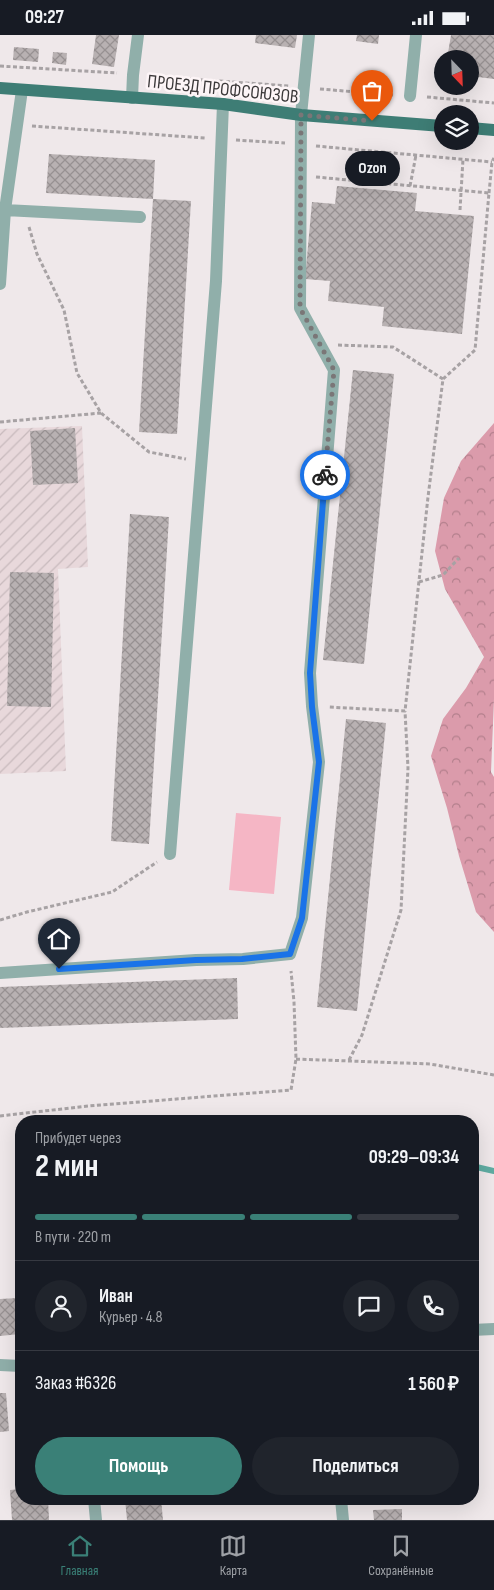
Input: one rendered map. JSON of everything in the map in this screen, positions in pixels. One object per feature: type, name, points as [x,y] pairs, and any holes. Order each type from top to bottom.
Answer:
[{"type":"main road","name":"ПРОЕЗД ПРОФСОЮЗОВ","points":[[0,88],[222,104],[301,115],[434,125]]},
{"type":"main road","points":[[479,129],[494,130]]},
{"type":"street","points":[[132,98],[138,35]]},
{"type":"street","points":[[0,973],[196,960],[242,959],[290,954],[302,918],[319,762],[310,673],[334,370],[300,308],[301,115],[309,35]]},
{"type":"street","points":[[410,96],[416,35]]},
{"type":"street","points":[[0,284],[5,210],[22,90]]},
{"type":"street","points":[[170,854],[216,281],[222,104]]},
{"type":"street","points":[[5,210],[140,217]]},
{"type":"street","points":[[479,1330],[494,1329]]},
{"type":"street","points":[[0,1365],[15,1366]]},
{"type":"street","points":[[95,1505],[96,1520]]},
{"type":"street","points":[[342,1505],[344,1520]]},
{"type":"path","points":[[0,66],[494,103]]},
{"type":"path","points":[[18,125],[301,144],[493,160],[475,350],[443,379],[405,711],[408,768],[401,910],[362,1035],[349,1060]]},
{"type":"path","points":[[410,186],[416,155]]},
{"type":"path","points":[[460,210],[464,159]]},
{"type":"path","points":[[300,176],[489,193]]},
{"type":"path","points":[[24,211],[37,255],[64,310],[78,373],[100,413],[149,452],[202,462]]},
{"type":"path","points":[[320,345],[393,347],[443,379]]},
{"type":"path","points":[[0,422],[100,413]]},
{"type":"path","points":[[419,582],[443,575],[459,558]]},
{"type":"path","points":[[312,707],[405,711]]},
{"type":"path","points":[[0,919],[112,892],[170,854]]},
{"type":"path","points":[[0,1116],[88,1105],[291,1089],[296,1059],[290,954]]},
{"type":"path","points":[[296,1059],[430,1064],[494,1075]]},
{"type":"shaded area","points":[[82,426],[88,567],[58,569],[66,771],[0,774],[0,429]]},
{"type":"shaded area","points":[[236,813],[281,817],[274,894],[229,890]]},
{"type":"green space","points":[[494,423],[494,699],[491,772],[494,777],[494,932],[476,912],[431,756],[443,719],[466,688],[484,657],[445,589],[435,551],[444,498],[461,461]]},
{"type":"building","points":[[96,35],[119,35],[114,67],[92,64]]},
{"type":"building","points":[[256,35],[297,35],[295,48],[255,43]]},
{"type":"building","points":[[357,35],[379,35],[378,44],[356,41]]},
{"type":"building","points":[[451,35],[494,35],[494,79],[479,77],[479,50],[448,50]]},
{"type":"building","points":[[14,47],[39,49],[38,62],[13,60]]},
{"type":"building","points":[[53,52],[67,53],[66,65],[52,63]]},
{"type":"building","points":[[49,154],[155,160],[153,199],[46,193]]},
{"type":"building","points":[[337,186],[417,193],[415,211],[474,216],[462,334],[382,326],[384,307],[328,301],[330,281],[305,279],[312,202],[335,204]]},
{"type":"building","points":[[153,199],[191,201],[177,434],[139,432]]},
{"type":"building","points":[[353,370],[394,374],[364,664],[323,660]]},
{"type":"building","points":[[75,428],[78,483],[33,485],[30,431]]},
{"type":"building","points":[[130,514],[169,517],[149,844],[111,841]]},
{"type":"building","points":[[10,572],[54,573],[51,707],[7,706]]},
{"type":"building","points":[[346,719],[386,723],[357,1011],[317,1007]]},
{"type":"building","points":[[237,978],[238,1019],[0,1028],[0,987]]},
{"type":"building","points":[[15,1298],[15,1334],[0,1336],[0,1299]]},
{"type":"building","points":[[0,1393],[6,1393],[9,1431],[0,1432]]},
{"type":"building","points":[[10,1490],[15,1490],[15,1505],[48,1505],[49,1520],[12,1520]]},
{"type":"building","points":[[126,1505],[162,1505],[163,1520],[127,1520]]},
{"type":"building","points":[[402,1509],[402,1520],[374,1520],[373,1510]]},
{"type":"waterway","points":[[479,1168],[494,1171]]},
{"type":"way so far","points":[[325,475],[334,370],[300,308],[301,115],[372,121]]},
{"type":"place","name":"Ozon","points":[[372,121]]},
{"type":"route","points":[[59,969],[196,960],[242,959],[290,954],[302,918],[319,762],[310,673],[325,475]]}]
